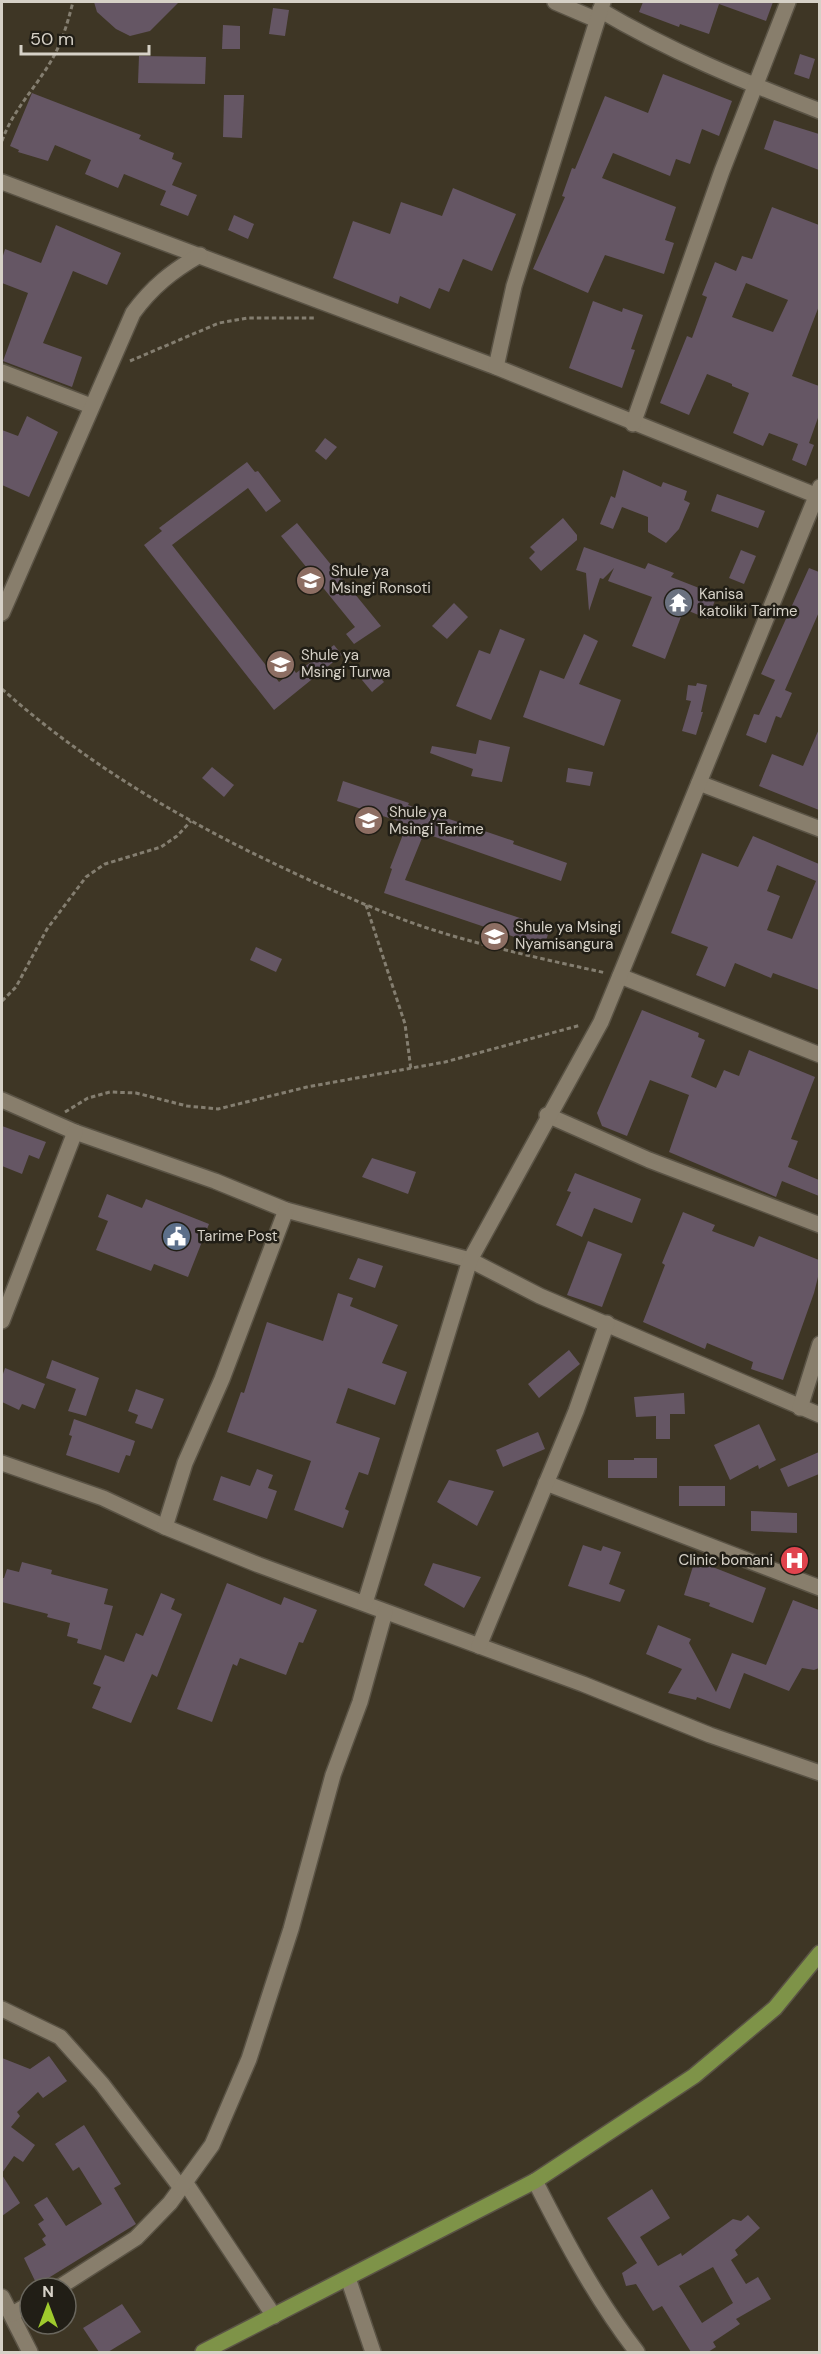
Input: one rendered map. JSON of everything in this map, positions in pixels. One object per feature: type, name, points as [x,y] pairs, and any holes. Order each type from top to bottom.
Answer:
[{"type":"main road","points":[[203,2352],[535,2181],[694,2076],[775,2008],[819,1953]]},
{"type":"street","points":[[555,2],[600,10],[636,32],[754,86],[819,111]]},
{"type":"street","points":[[633,424],[754,86],[788,2]]},
{"type":"street","points":[[496,367],[514,286],[600,10]]},
{"type":"street","points":[[2,182],[496,367],[633,424],[818,493],[601,1022],[547,1115],[470,1260],[365,1603]]},
{"type":"street","points":[[2,613],[133,313],[149,291],[170,272],[200,255]]},
{"type":"street","points":[[2,372],[91,406]]},
{"type":"street","points":[[699,783],[819,829]]},
{"type":"street","points":[[620,976],[819,1055]]},
{"type":"street","points":[[2,1100],[75,1132],[215,1181],[286,1210],[470,1260],[540,1296],[819,1415]]},
{"type":"street","points":[[547,1115],[649,1160],[819,1225]]},
{"type":"street","points":[[2,1321],[75,1132]]},
{"type":"street","points":[[165,1527],[185,1463],[226,1369],[286,1210]]},
{"type":"street","points":[[479,1646],[576,1411],[607,1323]]},
{"type":"street","points":[[800,1408],[819,1344]]},
{"type":"street","points":[[2,1463],[103,1498],[165,1527],[385,1612],[710,1735],[819,1773]]},
{"type":"street","points":[[546,1483],[819,1587]]},
{"type":"street","points":[[77,2276],[136,2238],[170,2203],[212,2145],[249,2058],[291,1929],[333,1775],[360,1702],[385,1612]]},
{"type":"street","points":[[2,2009],[60,2037],[102,2084],[183,2185],[274,2316]]},
{"type":"street","points":[[535,2181],[571,2252],[618,2328],[636,2352]]},
{"type":"street","points":[[348,2278],[373,2352]]},
{"type":"street","points":[[2,2297],[30,2352]]},
{"type":"street","points":[[12,2314],[18,2311]]},
{"type":"path","points":[[2,141],[7,125],[47,67],[65,33],[73,2]]},
{"type":"path","points":[[107,371],[219,323],[248,318],[320,318]]},
{"type":"path","points":[[2,689],[41,724],[191,821],[281,867],[366,905],[442,933],[620,976]]},
{"type":"path","points":[[2,1001],[16,987],[47,928],[86,877],[105,864],[161,847],[177,836],[191,821]]},
{"type":"path","points":[[366,905],[390,971],[405,1024],[411,1070]]},
{"type":"path","points":[[54,1123],[70,1107],[88,1098],[110,1092],[136,1093],[187,1106],[218,1109],[307,1087],[411,1070],[528,1041],[566,1028],[601,1022]]},
{"type":"building","points":[[94,2],[179,2],[150,31],[130,36],[116,29],[97,12]]},
{"type":"building","points":[[643,2],[773,2],[766,21],[719,4],[709,34],[680,24],[679,27],[639,12]]},
{"type":"building","points":[[273,8],[289,10],[285,36],[269,34]]},
{"type":"building","points":[[223,25],[240,26],[240,49],[222,49]]},
{"type":"building","points":[[800,54],[815,59],[809,79],[794,74]]},
{"type":"building","points":[[139,56],[206,57],[205,84],[138,83]]},
{"type":"building","points":[[663,74],[732,101],[719,136],[702,129],[690,164],[676,159],[670,176],[613,153],[602,178],[676,207],[665,240],[674,243],[664,274],[605,255],[588,293],[533,269],[565,197],[562,196],[572,168],[575,169],[605,96],[648,113]]},
{"type":"building","points":[[32,93],[141,135],[139,139],[174,153],[172,159],[182,163],[172,185],[197,195],[188,216],[160,205],[166,191],[124,174],[118,188],[85,174],[91,160],[55,145],[48,161],[18,152],[19,150],[10,146]]},
{"type":"building","points":[[224,95],[244,95],[242,138],[223,137]]},
{"type":"building","points":[[774,120],[819,134],[819,170],[764,149]]},
{"type":"building","points":[[453,188],[516,214],[492,271],[463,259],[449,292],[439,288],[430,309],[400,296],[398,304],[333,278],[353,221],[390,234],[401,202],[442,216]]},
{"type":"building","points":[[772,207],[819,225],[819,306],[792,376],[819,386],[819,415],[809,443],[814,445],[806,466],[792,460],[798,444],[769,433],[763,446],[733,433],[749,393],[732,384],[707,374],[689,415],[660,403],[687,336],[692,338],[707,297],[702,295],[715,262],[736,271],[742,256],[752,259]],"holes":[[[746,283],[788,300],[773,332],[732,317]]]},
{"type":"building","points":[[234,215],[254,224],[248,239],[228,230]]},
{"type":"building","points":[[56,225],[121,253],[107,285],[73,271],[43,343],[82,357],[72,387],[3,361],[28,293],[2,283],[2,259],[5,249],[41,263]]},
{"type":"building","points":[[593,301],[622,312],[623,308],[643,315],[631,349],[635,350],[622,388],[569,368]]},
{"type":"building","points":[[27,416],[58,432],[29,497],[2,485],[2,430],[18,436]]},
{"type":"building","points":[[325,438],[337,447],[326,460],[315,451]]},
{"type":"building","points":[[247,462],[255,472],[258,471],[281,501],[266,512],[248,488],[172,545],[279,682],[294,670],[296,673],[334,645],[342,655],[274,710],[144,545],[162,531],[159,528]]},
{"type":"building","points":[[623,470],[661,487],[663,482],[687,491],[684,500],[690,503],[679,529],[666,543],[648,532],[648,517],[622,507],[613,529],[600,524],[611,496],[615,498]]},
{"type":"building","points":[[717,494],[765,511],[758,528],[711,511]]},
{"type":"building","points":[[563,518],[577,535],[577,540],[541,571],[529,558],[535,552],[530,547]]},
{"type":"building","points":[[297,523],[381,626],[354,644],[346,634],[355,627],[281,536]]},
{"type":"building","points":[[584,547],[645,569],[648,563],[674,573],[671,577],[717,595],[708,619],[684,609],[665,659],[632,646],[652,597],[608,581],[614,568],[603,579],[600,578],[589,611],[586,573],[576,570]]},
{"type":"building","points":[[741,550],[756,556],[744,584],[729,578]]},
{"type":"building","points":[[809,568],[819,572],[819,612],[785,690],[792,693],[781,718],[776,716],[766,743],[746,735],[754,714],[759,715],[775,680],[761,674]]},
{"type":"building","points":[[454,603],[468,617],[447,639],[432,626]]},
{"type":"building","points":[[500,629],[525,639],[491,720],[456,706],[479,650],[490,654]]},
{"type":"building","points":[[584,634],[598,641],[579,684],[621,700],[604,746],[523,717],[540,670],[564,679]]},
{"type":"building","points":[[374,670],[384,682],[372,692],[362,680]]},
{"type":"building","points":[[697,683],[707,685],[701,712],[703,712],[696,735],[682,731],[691,701],[686,700],[688,685],[696,686]]},
{"type":"building","points":[[819,729],[819,810],[759,786],[772,754],[803,766]]},
{"type":"building","points":[[479,740],[510,747],[502,782],[471,776],[473,769],[430,753],[432,746],[476,754]]},
{"type":"building","points":[[212,767],[234,785],[224,797],[202,778]]},
{"type":"building","points":[[568,768],[593,772],[590,786],[566,782]]},
{"type":"building","points":[[343,781],[514,841],[513,844],[567,863],[561,881],[424,833],[405,880],[550,928],[544,947],[384,893],[392,869],[390,868],[407,824],[337,801]]},
{"type":"building","points":[[753,836],[819,864],[819,990],[773,973],[771,978],[735,963],[725,987],[696,975],[708,947],[671,933],[702,853],[738,867]],"holes":[[[777,865],[816,881],[792,939],[767,930],[780,896],[767,891]]]},
{"type":"building","points":[[256,947],[282,959],[276,972],[250,960]]},
{"type":"building","points":[[642,1010],[699,1033],[698,1037],[705,1040],[691,1077],[716,1088],[724,1070],[739,1076],[749,1050],[815,1077],[791,1139],[798,1141],[788,1167],[819,1180],[819,1196],[782,1181],[776,1197],[669,1152],[689,1095],[650,1080],[627,1136],[602,1126],[597,1113]]},
{"type":"building","points":[[2,1126],[46,1142],[39,1159],[29,1155],[22,1174],[2,1166]]},
{"type":"building","points":[[372,1158],[416,1172],[408,1194],[362,1177]]},
{"type":"building","points":[[575,1173],[641,1199],[632,1223],[594,1208],[582,1237],[556,1225],[571,1192],[567,1191]]},
{"type":"building","name":"Tarime Post","points":[[107,1194],[142,1208],[146,1199],[209,1224],[188,1277],[154,1264],[151,1271],[96,1250],[108,1221],[98,1217]]},
{"type":"building","points":[[683,1212],[715,1225],[712,1231],[754,1247],[759,1236],[819,1260],[819,1273],[814,1293],[783,1380],[751,1369],[753,1362],[707,1343],[705,1349],[643,1322],[665,1265],[662,1263]]},
{"type":"building","points":[[588,1241],[622,1254],[602,1307],[567,1295]]},
{"type":"building","points":[[358,1258],[383,1266],[375,1288],[349,1279]]},
{"type":"building","points":[[338,1293],[353,1298],[350,1306],[398,1325],[382,1363],[407,1372],[395,1405],[348,1388],[336,1423],[380,1438],[368,1475],[359,1472],[345,1509],[349,1511],[343,1528],[294,1510],[311,1461],[227,1432],[241,1392],[244,1393],[267,1322],[323,1341]]},
{"type":"building","points":[[569,1350],[580,1364],[539,1398],[528,1384]]},
{"type":"building","points":[[52,1360],[99,1378],[86,1416],[68,1411],[76,1389],[46,1378]]},
{"type":"building","points":[[5,1368],[45,1384],[35,1409],[22,1404],[19,1410],[2,1402],[2,1377]]},
{"type":"building","points":[[136,1389],[164,1399],[152,1429],[135,1423],[138,1415],[128,1411]]},
{"type":"building","points":[[684,1393],[685,1414],[670,1414],[670,1439],[656,1439],[656,1416],[636,1417],[634,1397]]},
{"type":"building","points":[[74,1419],[135,1441],[130,1456],[126,1455],[119,1473],[66,1455]]},
{"type":"building","points":[[759,1424],[776,1460],[759,1469],[758,1465],[730,1480],[714,1445]]},
{"type":"building","points":[[538,1432],[545,1449],[503,1467],[496,1450]]},
{"type":"building","points":[[819,1452],[819,1474],[788,1487],[780,1469]]},
{"type":"building","points":[[634,1458],[657,1458],[657,1478],[608,1478],[608,1460],[634,1460]]},
{"type":"building","points":[[257,1469],[273,1475],[268,1488],[277,1491],[267,1519],[213,1500],[221,1476],[250,1486]]},
{"type":"building","points":[[449,1480],[494,1491],[477,1526],[437,1502]]},
{"type":"building","points":[[679,1486],[725,1486],[725,1506],[679,1506]]},
{"type":"building","points":[[751,1511],[797,1513],[797,1533],[751,1531]]},
{"type":"building","points":[[583,1545],[601,1551],[603,1546],[621,1552],[609,1584],[625,1590],[620,1602],[568,1586]]},
{"type":"building","points":[[695,1560],[766,1588],[753,1623],[709,1606],[710,1603],[684,1595]]},
{"type":"building","points":[[22,1562],[52,1570],[51,1574],[108,1589],[104,1604],[113,1606],[101,1650],[77,1643],[78,1639],[67,1636],[70,1623],[47,1617],[48,1614],[2,1602],[2,1578],[7,1569],[19,1572]]},
{"type":"building","points":[[433,1563],[481,1577],[464,1608],[424,1585]]},
{"type":"building","points":[[227,1583],[281,1605],[284,1597],[317,1610],[303,1643],[299,1642],[286,1675],[240,1658],[237,1666],[233,1664],[212,1722],[177,1709]]},
{"type":"building","points":[[161,1593],[175,1599],[171,1609],[182,1614],[157,1677],[152,1674],[131,1723],[92,1708],[101,1687],[93,1684],[105,1655],[124,1662],[136,1633],[143,1636]]},
{"type":"building","points":[[793,1600],[819,1610],[819,1668],[814,1670],[802,1668],[789,1691],[744,1673],[730,1709],[697,1697],[696,1700],[668,1693],[682,1669],[646,1654],[658,1625],[691,1639],[689,1643],[716,1692],[732,1653],[766,1665]]},
{"type":"building","points":[[49,2056],[67,2081],[43,2098],[38,2092],[17,2112],[20,2116],[11,2127],[35,2145],[23,2162],[14,2156],[2,2173],[2,2058],[30,2069]]},
{"type":"building","points":[[84,2125],[121,2184],[114,2188],[136,2224],[52,2276],[33,2276],[24,2258],[46,2245],[42,2239],[46,2236],[38,2224],[44,2220],[34,2205],[47,2197],[66,2226],[102,2204],[79,2167],[73,2171],[55,2144]]},
{"type":"building","points":[[2,2175],[20,2203],[2,2216]]},
{"type":"building","points":[[652,2189],[670,2218],[640,2237],[658,2266],[681,2253],[682,2256],[733,2219],[741,2221],[748,2215],[760,2228],[735,2250],[738,2255],[731,2260],[746,2284],[758,2277],[771,2299],[736,2319],[740,2324],[713,2342],[716,2347],[708,2352],[691,2352],[662,2306],[653,2311],[636,2284],[626,2286],[622,2273],[637,2263],[607,2218]],"holes":[[[713,2267],[733,2303],[702,2323],[679,2286]]]},
{"type":"building","points":[[122,2304],[141,2332],[108,2352],[99,2352],[83,2328]]},
{"type":"place","name":"Shule ya Msingi Ronsoti","points":[[310,580]]},
{"type":"place","name":"Kanisa katoliki Tarime","points":[[678,603]]},
{"type":"place","name":"Shule ya Msingi Turwa","points":[[280,664]]},
{"type":"place","name":"Shule ya Msingi Tarime","points":[[368,821]]},
{"type":"place","name":"Shule ya Msingi Nyamisangura","points":[[494,936]]},
{"type":"place","name":"Tarime Post","points":[[176,1236]]},
{"type":"place","name":"Clinic bomani","points":[[794,1560]]}]
